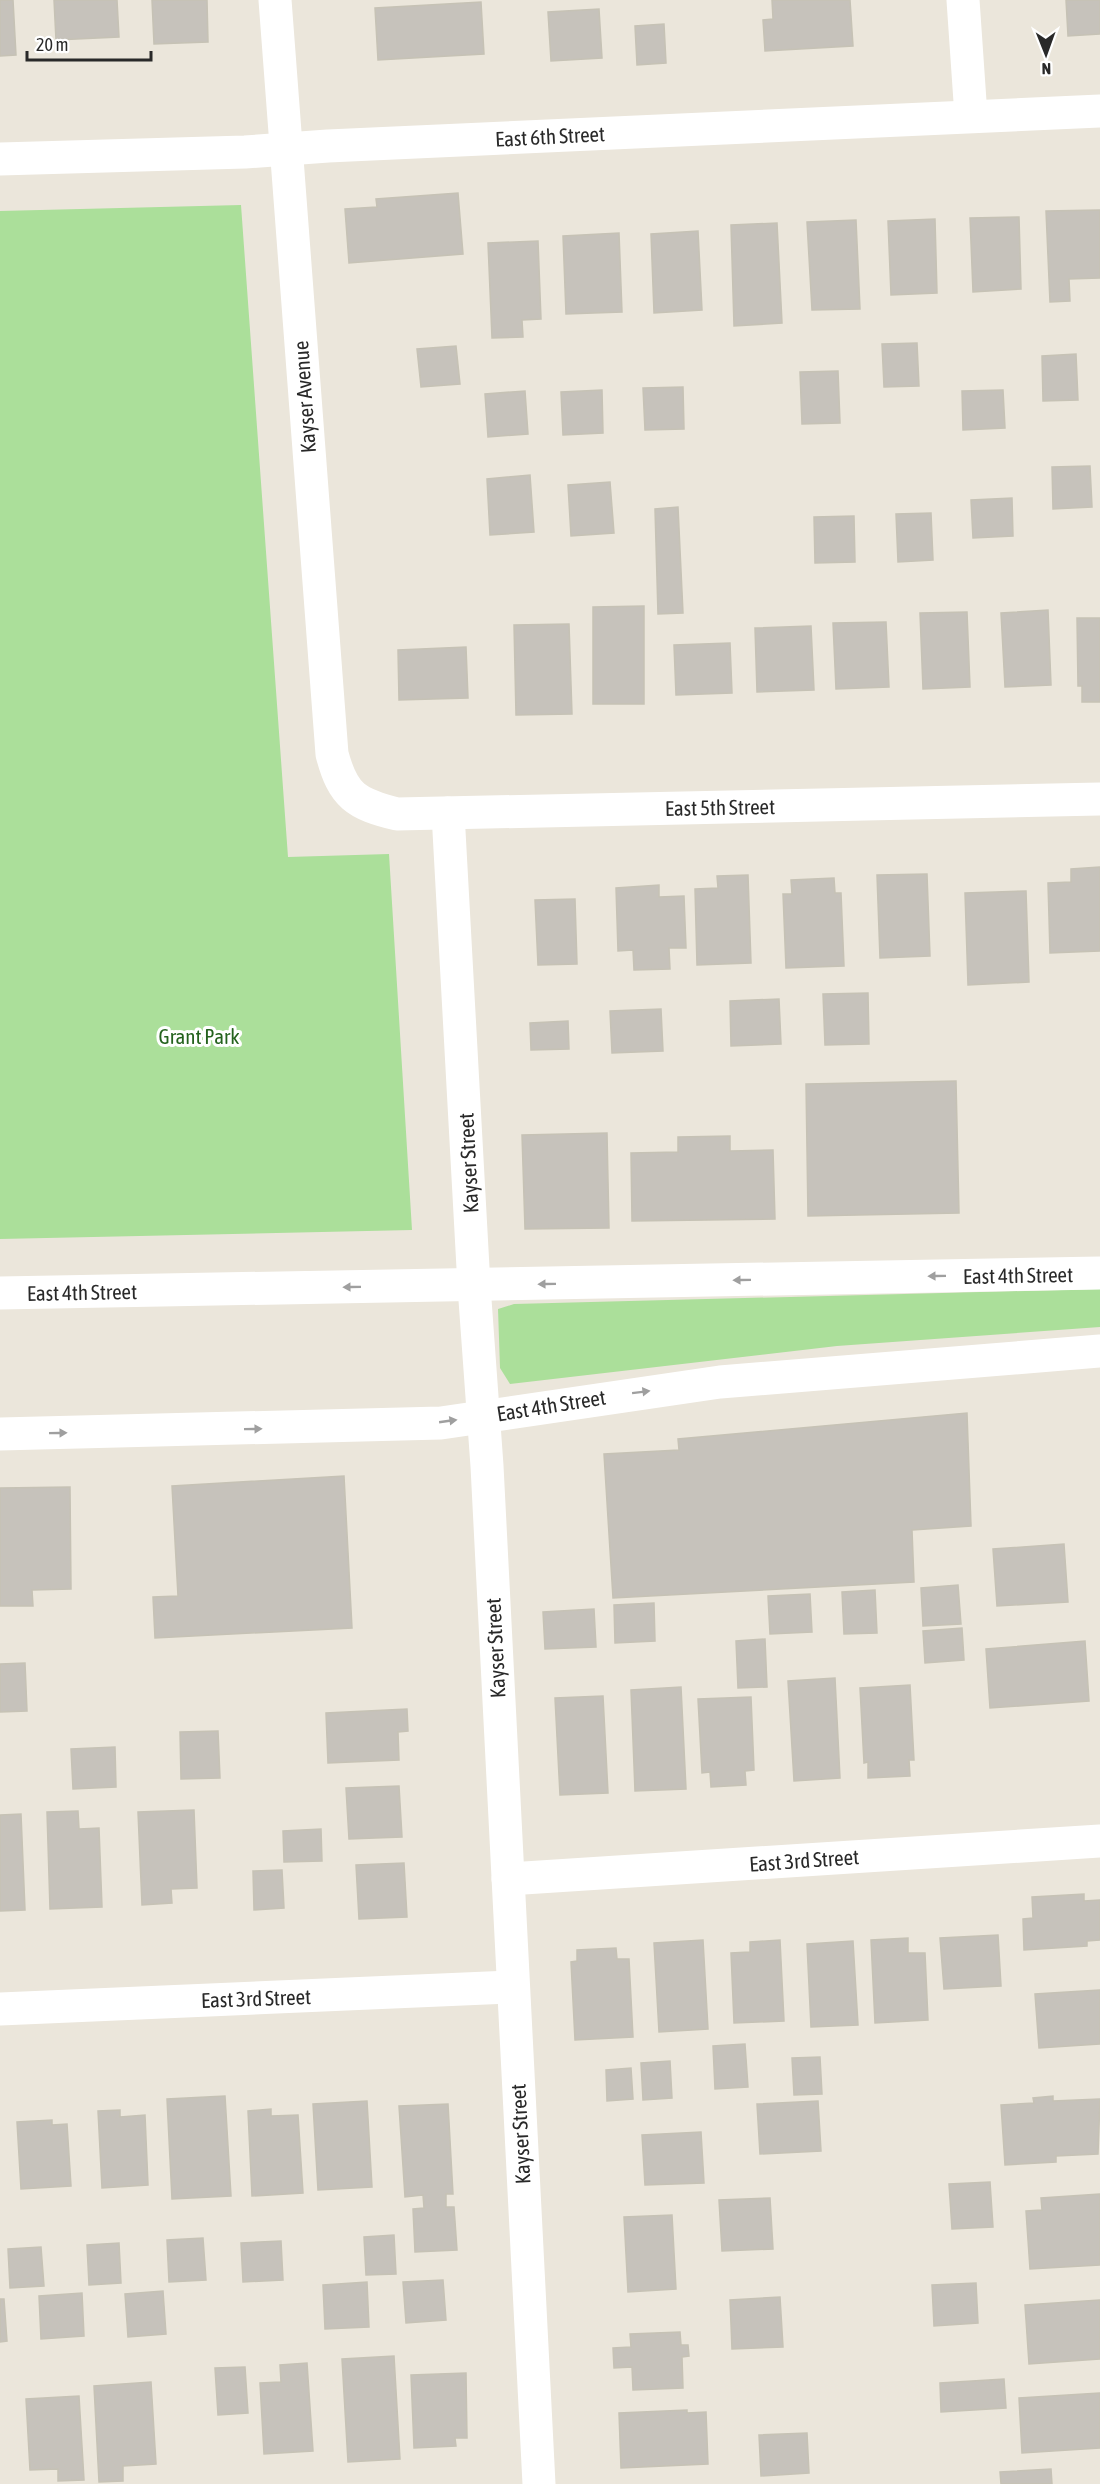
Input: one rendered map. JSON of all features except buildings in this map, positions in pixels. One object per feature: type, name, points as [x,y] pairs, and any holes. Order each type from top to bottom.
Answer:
[{"type":"street","name":"Kayser Avenue","points":[[275,0],[332,754],[337,775],[346,790]]},
{"type":"street","points":[[963,0],[971,117]]},
{"type":"street","name":"East 6th Street","points":[[0,159],[1100,111]]},
{"type":"street","name":"East 5th Street","points":[[346,790],[357,801],[397,814],[1100,799]]},
{"type":"street","name":"Kayser Street","points":[[448,813],[474,1286],[484,1416],[539,2484]]},
{"type":"street","name":"East 4th Street","points":[[0,1293],[1100,1273]]},
{"type":"street","name":"East 4th Street","points":[[0,1434],[393,1426],[441,1423],[720,1382],[1100,1351]]},
{"type":"street","name":"East 3rd Street","points":[[508,1879],[1100,1841]]},
{"type":"street","name":"East 3rd Street","points":[[0,2009],[512,1987]]},
{"type":"green space","name":"Grant Park","points":[[241,205],[288,857],[389,854],[412,1230],[0,1239],[0,211]]},
{"type":"green space","points":[[1100,1289],[1100,1327],[837,1346],[510,1384],[500,1368],[498,1309],[514,1304]]}]
